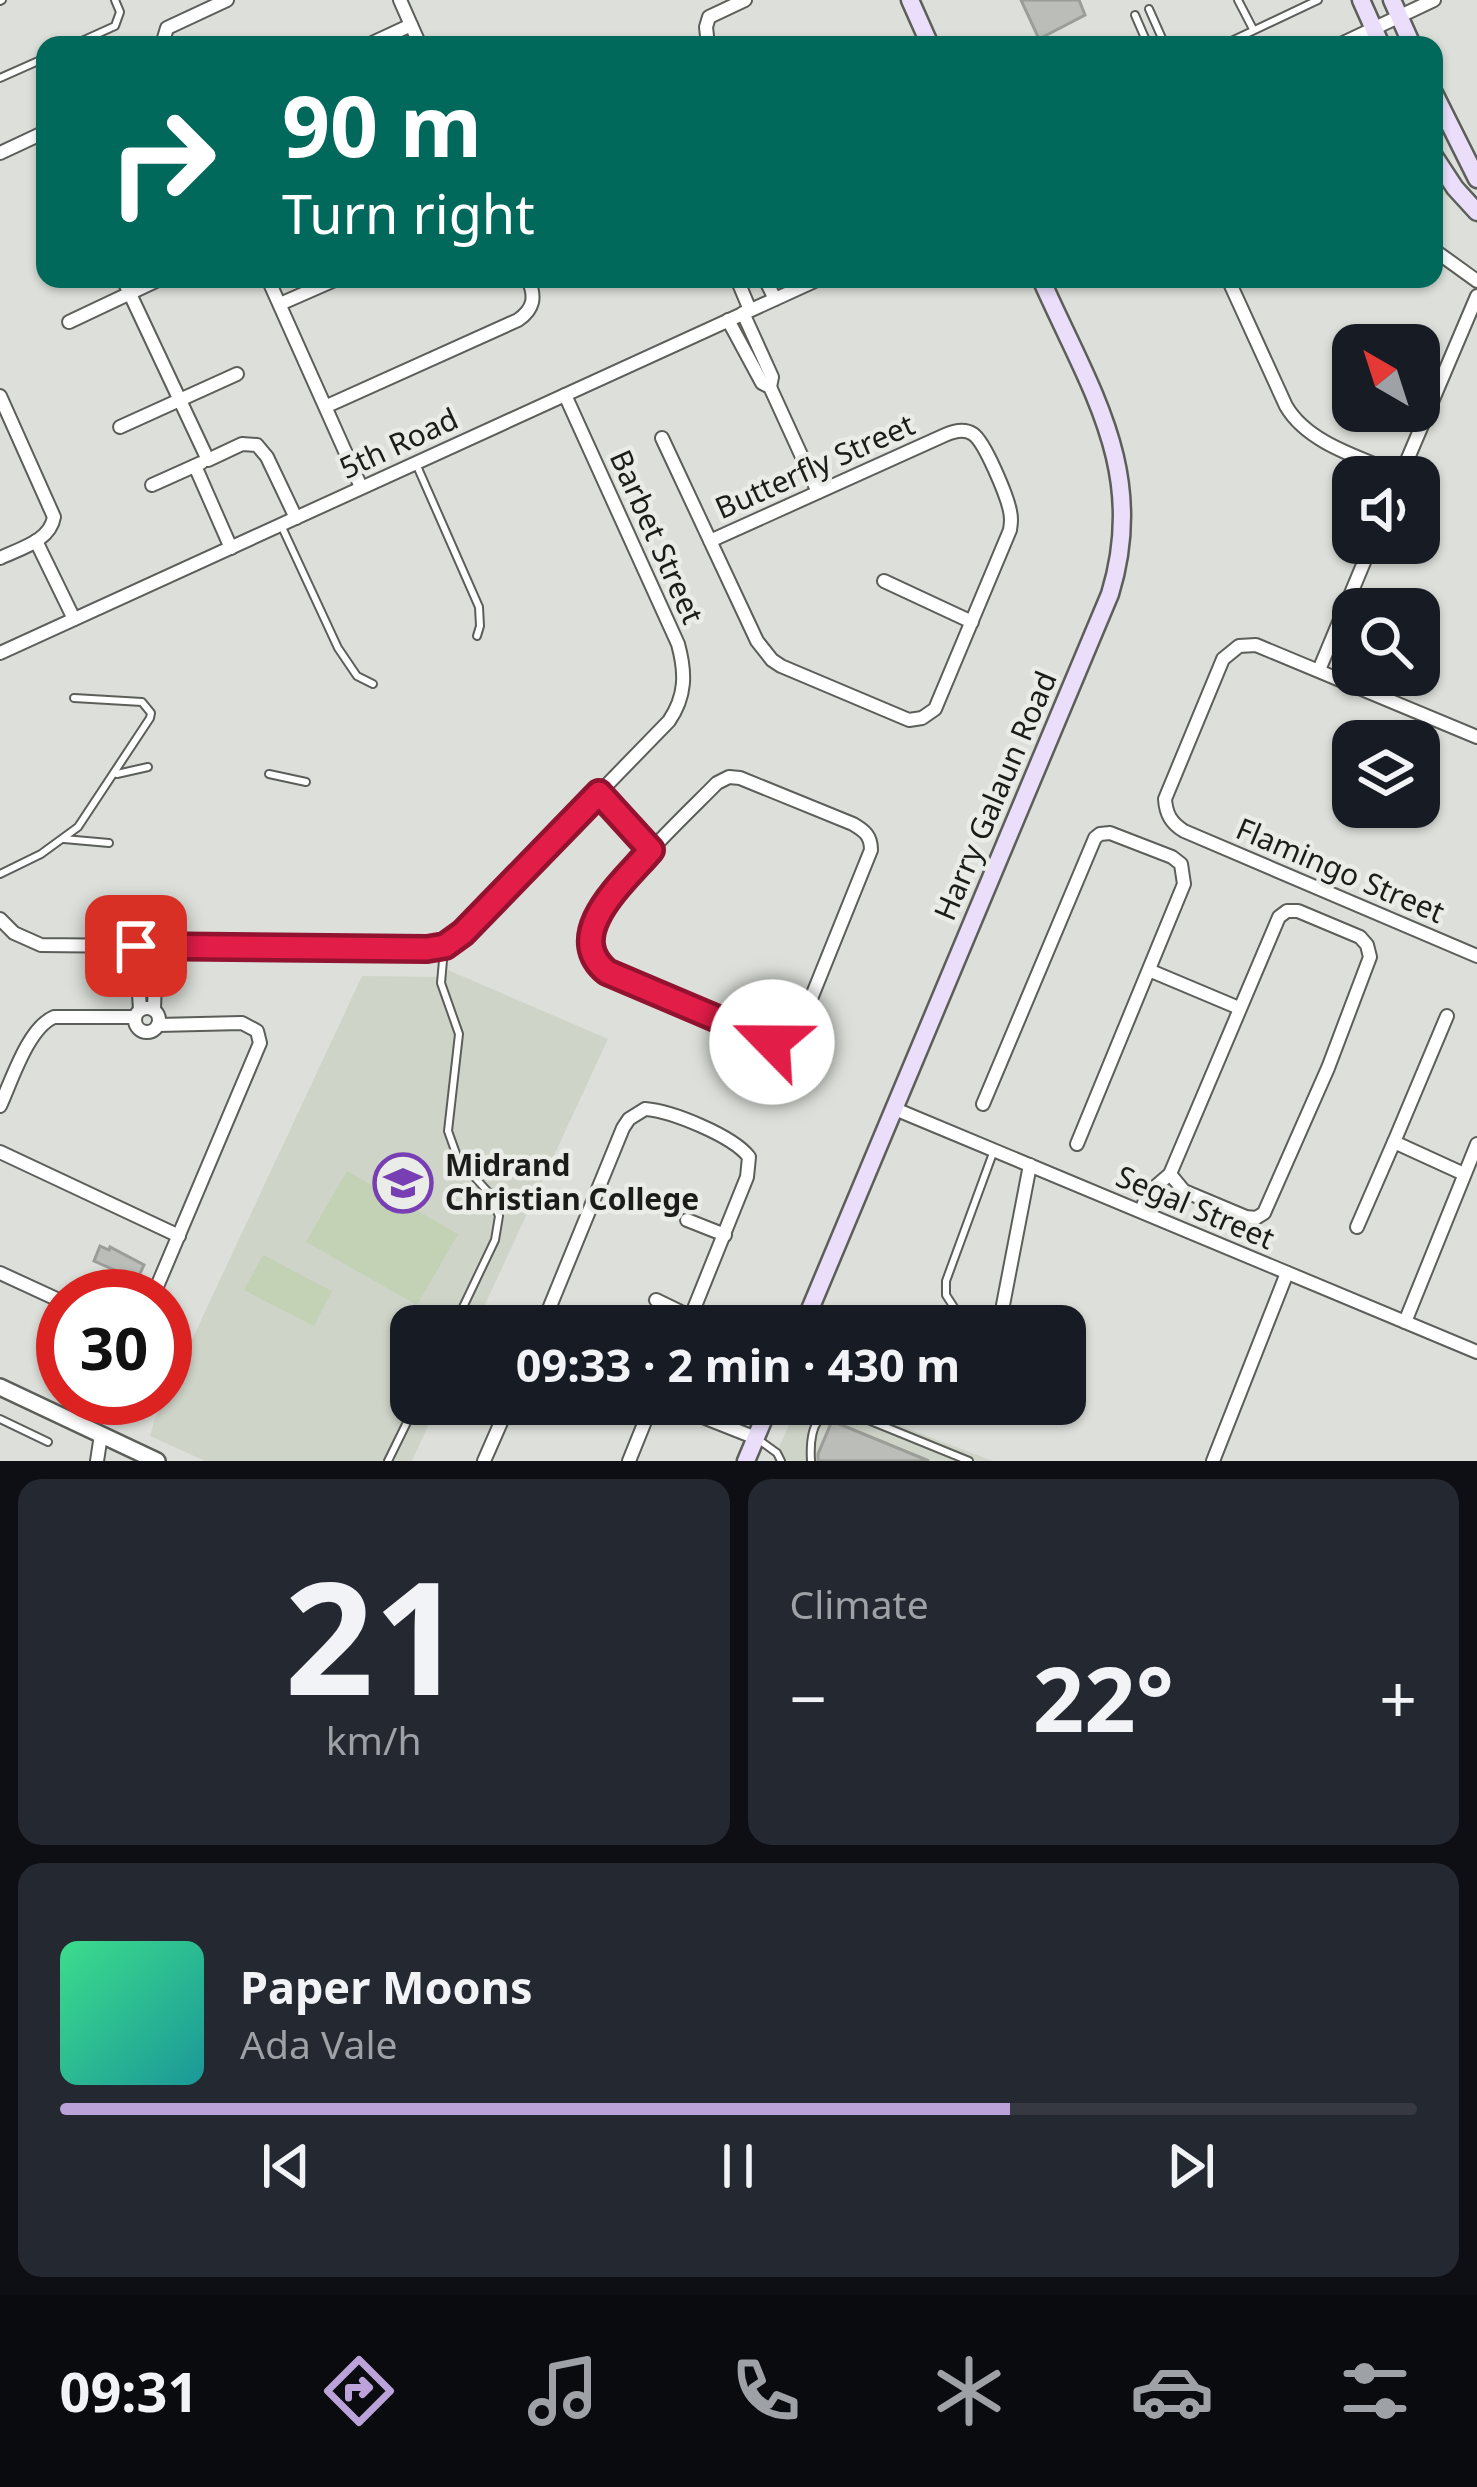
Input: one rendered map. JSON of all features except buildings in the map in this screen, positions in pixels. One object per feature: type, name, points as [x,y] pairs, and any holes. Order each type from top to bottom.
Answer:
[{"type":"main road","points":[[908,0],[926,36]]},
{"type":"main road","points":[[1360,0],[1377,36]]},
{"type":"main road","points":[[1396,8],[1408,36]]},
{"type":"main road","points":[[1443,111],[1477,179]]},
{"type":"main road","points":[[1443,170],[1477,212]]},
{"type":"main road","name":"Harry Galaun Road","points":[[812,1305],[1110,594],[1120,555],[1122,490],[1113,445],[1045,288]]},
{"type":"main road","points":[[746,1461],[761,1425]]},
{"type":"street","points":[[165,36],[167,28],[227,0]]},
{"type":"street","points":[[400,0],[416,36]]},
{"type":"street","points":[[707,36],[709,17],[745,0]]},
{"type":"street","points":[[1378,36],[1396,8],[1435,0]]},
{"type":"street","points":[[388,36],[411,26]]},
{"type":"street","points":[[0,153],[36,136]]},
{"type":"street","points":[[1443,256],[1477,281]]},
{"type":"street","points":[[128,288],[179,400],[231,548]]},
{"type":"street","points":[[69,322],[141,288]]},
{"type":"street","points":[[272,288],[361,487]]},
{"type":"street","points":[[280,304],[316,288]]},
{"type":"street","points":[[327,406],[518,320],[532,306],[531,288]]},
{"type":"street","points":[[739,288],[772,377],[770,388]]},
{"type":"street","points":[[770,288],[775,299]]},
{"type":"street","name":"5th Road","points":[[0,653],[799,288]]},
{"type":"street","points":[[1232,288],[1298,424],[1358,456]]},
{"type":"street","points":[[1409,456],[1477,296]]},
{"type":"street","points":[[728,320],[762,383],[770,388],[818,492]]},
{"type":"street","points":[[120,427],[237,374]]},
{"type":"street","points":[[0,395],[54,518],[52,529],[0,557]]},
{"type":"street","name":"Barbet Street","points":[[445,946],[669,721],[681,700],[685,675],[678,644],[565,395]]},
{"type":"street","name":"Butterfly Street","points":[[662,437],[710,541],[757,641],[772,660],[909,720],[934,709],[1011,520],[1007,500],[974,434],[962,430],[710,541]]},
{"type":"street","points":[[152,485],[242,444],[256,445],[267,457],[296,518]]},
{"type":"street","points":[[35,541],[74,619]]},
{"type":"street","points":[[1363,564],[1319,670],[1477,736]]},
{"type":"street","points":[[884,581],[972,622]]},
{"type":"street","name":"Flamingo Street","points":[[1319,670],[1256,645],[1239,646],[1222,659],[1167,790],[1169,817],[1184,831],[1477,956]]},
{"type":"street","points":[[734,777],[853,824],[867,834],[871,850],[802,1021],[791,1036],[772,1042],[607,972],[595,960],[589,941],[595,920],[651,850],[717,783],[734,777]]},
{"type":"street","points":[[599,793],[651,850]]},
{"type":"street","points":[[983,1104],[1092,843],[1100,834],[1110,833],[1172,856],[1183,871],[1184,884],[1077,1144]]},
{"type":"street","points":[[1141,1211],[1148,1193],[1170,1174],[1275,924],[1287,911],[1298,910],[1360,937],[1370,957],[1367,968],[1260,1216],[1250,1219],[1184,1191],[1170,1174]]},
{"type":"street","points":[[0,919],[23,939],[41,945],[445,946]]},
{"type":"street","points":[[136,946],[143,1012]]},
{"type":"street","points":[[156,947],[143,1012],[135,1026],[149,1032],[158,1025],[242,1023],[259,1035],[257,1052],[165,1269]]},
{"type":"street","points":[[1150,971],[1239,1008]]},
{"type":"street","points":[[0,1106],[35,1031],[47,1019],[143,1012],[158,1015],[158,1025]]},
{"type":"street","points":[[1358,1227],[1448,1016]]},
{"type":"street","points":[[551,1305],[623,1128],[646,1108],[736,1143],[748,1157],[747,1177],[696,1305]]},
{"type":"street","name":"Segal Street","points":[[895,1109],[1477,1352]]},
{"type":"street","points":[[1394,1142],[1464,1174]]},
{"type":"street","points":[[1406,1322],[1477,1144]]},
{"type":"street","points":[[0,1152],[179,1236]]},
{"type":"street","points":[[1003,1305],[1030,1165]]},
{"type":"street","points":[[688,1220],[724,1235]]},
{"type":"street","points":[[0,1273],[36,1290]]},
{"type":"street","points":[[1213,1461],[1287,1273]]},
{"type":"street","points":[[656,1300],[664,1305]]},
{"type":"street","points":[[0,1387],[157,1461]]},
{"type":"street","points":[[484,1461],[500,1425]]},
{"type":"street","points":[[628,1461],[643,1425]]},
{"type":"street","points":[[723,1425],[756,1438]]},
{"type":"street","points":[[97,1461],[101,1435]]},
{"type":"lane","points":[[93,36],[115,26],[120,12],[115,0]]},
{"type":"lane","points":[[1238,0],[1253,30]]},
{"type":"lane","points":[[1241,36],[1318,0]]},
{"type":"lane","points":[[1149,9],[1162,36]]},
{"type":"lane","points":[[1135,15],[1144,36]]},
{"type":"lane","points":[[0,78],[36,62]]},
{"type":"lane","points":[[415,463],[478,607],[477,636]]},
{"type":"lane","points":[[281,525],[338,648],[357,676],[373,684]]},
{"type":"lane","points":[[0,874],[64,839],[89,813],[151,713],[135,700],[74,698]]},
{"type":"lane","points":[[114,775],[148,766]]},
{"type":"lane","points":[[269,774],[306,782]]},
{"type":"lane","points":[[64,839],[109,843]]},
{"type":"lane","points":[[445,946],[441,983],[459,1034],[448,1131],[458,1159],[490,1194],[499,1216],[495,1240],[464,1305]]},
{"type":"lane","points":[[952,1305],[946,1280],[994,1150]]},
{"type":"lane","points":[[812,1461],[813,1430],[823,1416],[836,1410],[969,1461]]},
{"type":"lane","points":[[0,1419],[48,1442]]},
{"type":"lane","points":[[388,1461],[406,1425]]},
{"type":"lane","points":[[756,1438],[781,1461]]},
{"type":"shaded area","name":"Midrand Christian College","points":[[448,970],[608,1039],[485,1305],[390,1305],[390,1425],[428,1425],[412,1461],[205,1461],[150,1436],[153,1425],[192,1425],[192,1340],[362,976],[447,976]]},
{"type":"shaded area","points":[[789,1425],[898,1425],[993,1461],[773,1461]]},
{"type":"green space","points":[[347,1171],[458,1234],[417,1305],[306,1242]]},
{"type":"green space","points":[[263,1255],[332,1291],[314,1326],[244,1290]]},
{"type":"place","name":"Midrand Christian College","points":[[403,1183]]},
{"type":"route","points":[[136,946],[445,946],[599,793],[651,850],[595,920],[589,941],[595,960],[607,972],[772,1042]]}]
